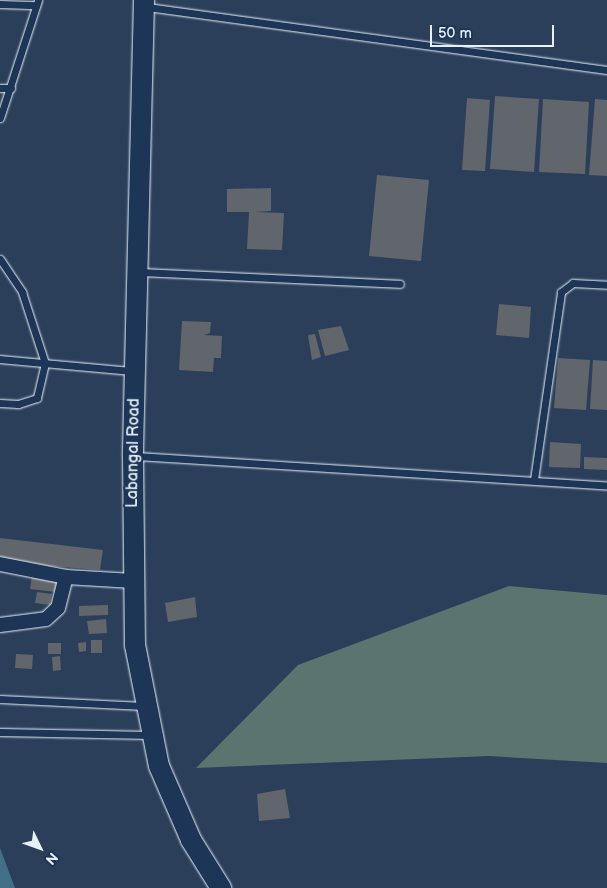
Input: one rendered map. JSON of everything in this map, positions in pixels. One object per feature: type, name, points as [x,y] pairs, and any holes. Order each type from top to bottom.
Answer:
[{"type":"main road","name":"Labangal Road","points":[[144,4],[136,272],[133,581],[144,706],[150,735],[172,804],[221,888]]},
{"type":"street","points":[[0,564],[66,577],[133,581]]},
{"type":"street","points":[[0,624],[46,619],[58,608],[66,577]]},
{"type":"lane","points":[[0,4],[37,3],[0,118]]},
{"type":"lane","points":[[144,4],[607,70]]},
{"type":"lane","points":[[0,88],[11,88]]},
{"type":"lane","points":[[0,259],[22,292],[45,363],[37,398],[18,404],[0,403]]},
{"type":"lane","points":[[136,272],[400,284]]},
{"type":"lane","points":[[534,480],[561,292],[573,283],[607,284]]},
{"type":"lane","points":[[0,359],[136,372]]},
{"type":"lane","points":[[134,456],[607,486]]},
{"type":"lane","points":[[0,699],[144,706]]},
{"type":"lane","points":[[0,732],[150,735]]},
{"type":"green space","points":[[509,586],[607,595],[607,763],[489,756],[196,768],[298,665]]},
{"type":"water","points":[[0,848],[15,888],[0,888]]},
{"type":"building","points":[[495,96],[539,99],[534,172],[490,169]]},
{"type":"building","points":[[467,98],[490,100],[485,171],[462,170]]},
{"type":"building","points":[[543,99],[589,102],[585,174],[539,172]]},
{"type":"building","points":[[595,99],[607,100],[607,176],[589,175]]},
{"type":"building","points":[[377,175],[429,180],[421,261],[369,256]]},
{"type":"building","points":[[271,188],[271,211],[256,212],[284,213],[282,250],[247,249],[249,212],[227,212],[227,189]]},
{"type":"building","points":[[499,304],[531,307],[529,338],[496,335]]},
{"type":"building","points":[[182,321],[211,322],[210,333],[204,335],[222,336],[221,358],[214,358],[213,372],[179,370]]},
{"type":"building","points":[[341,326],[349,350],[325,356],[318,330]]},
{"type":"building","points":[[315,334],[321,357],[312,360],[308,335]]},
{"type":"building","points":[[558,358],[590,360],[586,410],[554,408]]},
{"type":"building","points":[[593,360],[607,361],[607,410],[590,409]]},
{"type":"building","points":[[550,442],[581,444],[580,468],[549,467]]},
{"type":"building","points":[[584,457],[607,458],[607,470],[584,469]]},
{"type":"building","points":[[0,538],[103,550],[100,570],[0,562]]},
{"type":"building","points":[[32,576],[58,578],[56,592],[30,589]]},
{"type":"building","points":[[37,592],[52,594],[50,605],[35,603]]},
{"type":"building","points":[[195,597],[197,617],[168,622],[165,603]]},
{"type":"building","points":[[108,605],[108,615],[79,616],[79,606]]},
{"type":"building","points":[[106,619],[107,633],[89,634],[87,621]]},
{"type":"building","points":[[91,640],[102,640],[102,653],[91,653]]},
{"type":"building","points":[[86,642],[86,651],[79,652],[78,643]]},
{"type":"building","points":[[48,643],[61,643],[61,654],[48,654]]},
{"type":"building","points":[[16,654],[33,655],[32,669],[15,668]]},
{"type":"building","points":[[60,656],[61,670],[53,671],[52,657]]},
{"type":"building","points":[[285,789],[290,818],[259,821],[257,794]]}]
